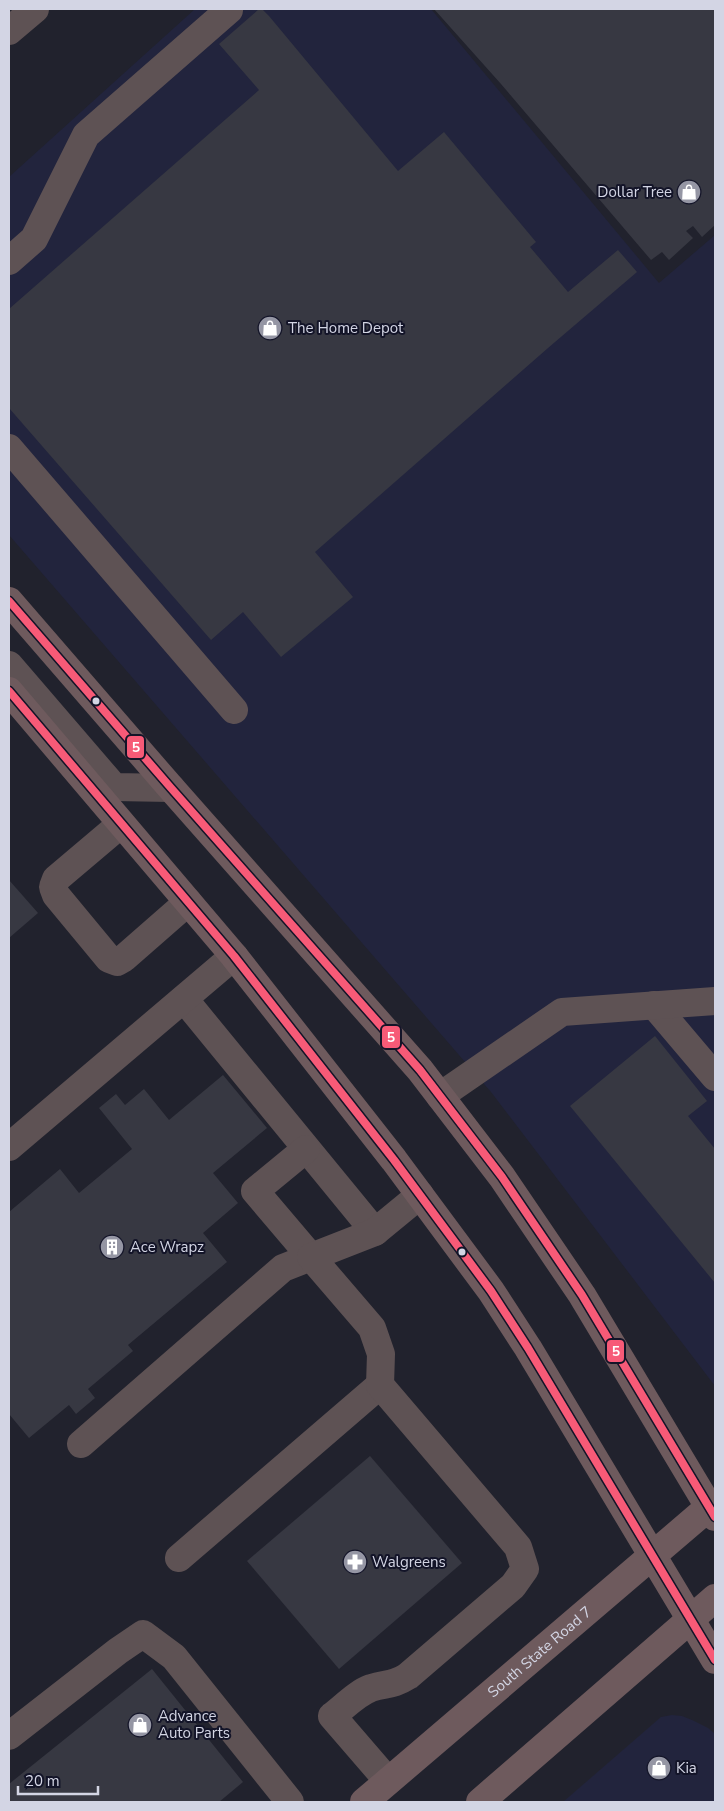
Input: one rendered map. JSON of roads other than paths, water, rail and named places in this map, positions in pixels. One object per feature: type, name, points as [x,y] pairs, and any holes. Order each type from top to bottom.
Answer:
[{"type":"main road","points":[[9,601],[420,1070],[502,1176],[582,1295],[713,1509]]},
{"type":"main road","points":[[9,691],[234,956],[420,1195],[491,1291],[528,1348],[715,1660]]},
{"type":"main road","name":"South State Road 7","points":[[364,1802],[652,1554],[713,1509]]},
{"type":"main road","points":[[480,1802],[692,1620],[715,1598]]},
{"type":"street","points":[[9,31],[35,9]]},
{"type":"street","points":[[9,261],[34,239],[86,135],[229,9]]},
{"type":"street","points":[[9,448],[234,710]]},
{"type":"street","points":[[9,665],[114,787],[171,788]]},
{"type":"street","points":[[121,824],[56,879],[52,886],[56,895],[109,959],[117,962],[124,958],[188,902]]},
{"type":"street","points":[[9,1147],[234,956]]},
{"type":"street","points":[[184,999],[375,1232]]},
{"type":"street","points":[[440,1096],[562,1012],[715,1001]]},
{"type":"street","points":[[654,1005],[715,1076]]},
{"type":"street","points":[[306,1149],[255,1191],[372,1328],[381,1354],[380,1385],[518,1547],[525,1569],[513,1586],[408,1676],[398,1682],[371,1688],[332,1716],[388,1781]]},
{"type":"street","points":[[81,1444],[283,1268],[375,1232],[420,1195]]},
{"type":"street","points":[[179,1558],[380,1385]]},
{"type":"street","points":[[9,1736],[118,1651],[143,1634],[174,1657],[283,1800]]},
{"type":"place","name":"Dollar Tree","points":[[689,192]]},
{"type":"place","name":"The Home Depot","points":[[270,328]]},
{"type":"place","name":"Ace Wrapz","points":[[112,1247]]},
{"type":"place","name":"Walgreens","points":[[355,1562]]},
{"type":"place","name":"Advance Auto Parts","points":[[140,1725]]},
{"type":"place","name":"Kia","points":[[659,1768]]}]
